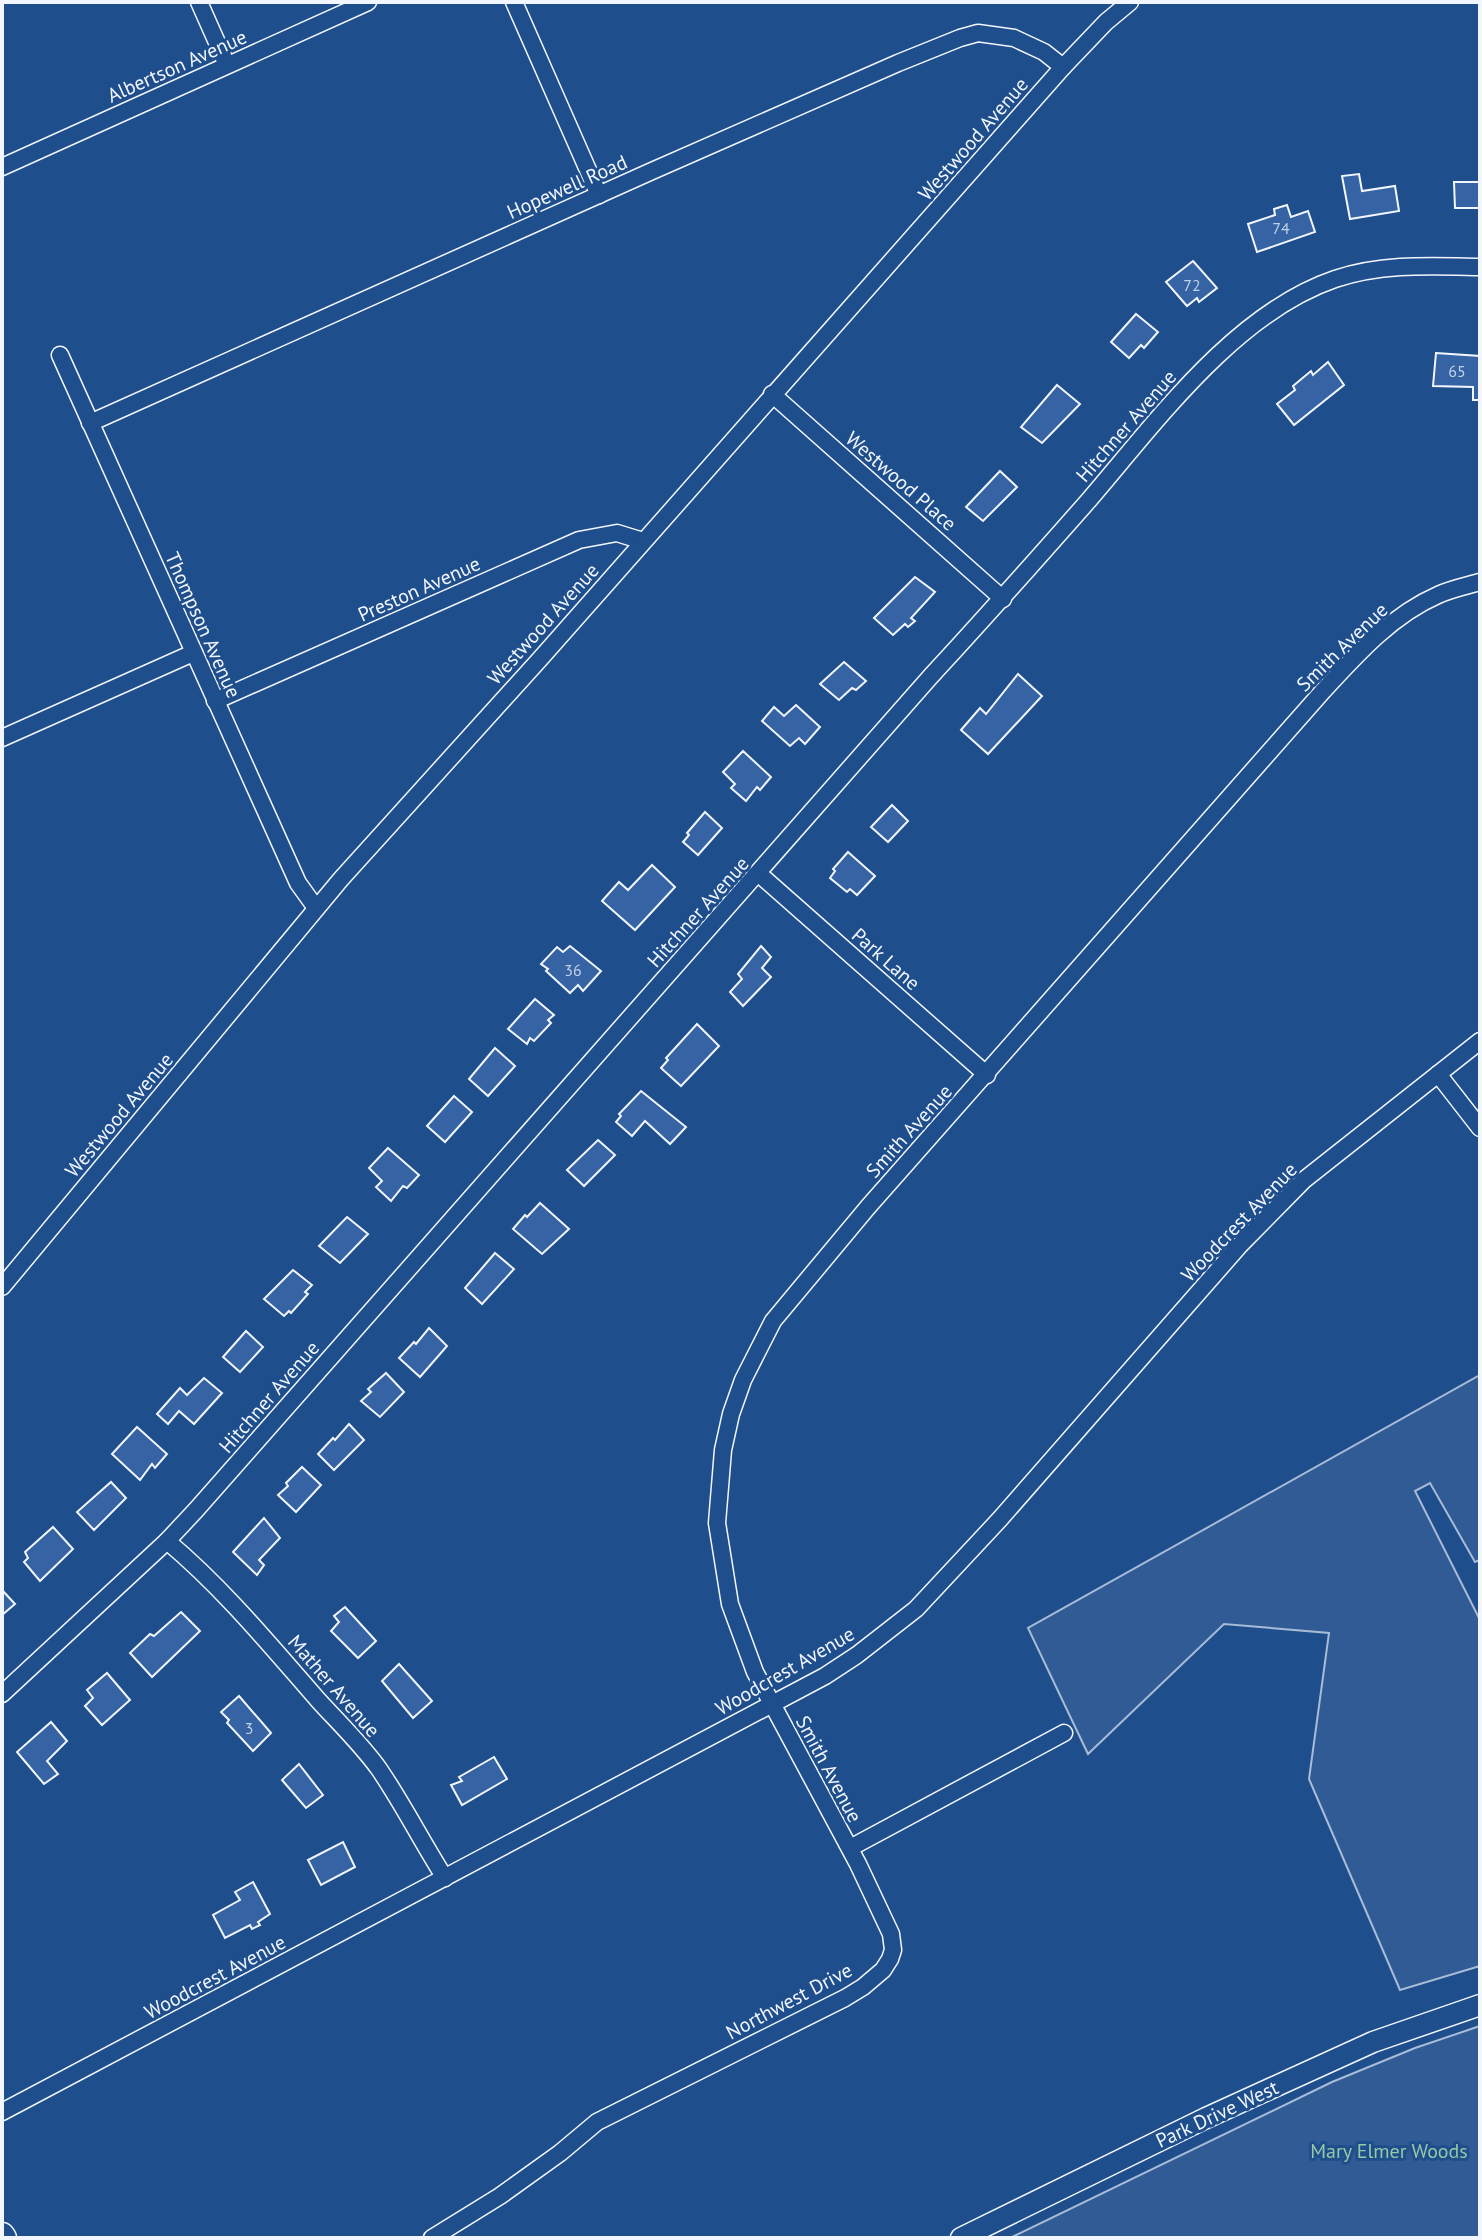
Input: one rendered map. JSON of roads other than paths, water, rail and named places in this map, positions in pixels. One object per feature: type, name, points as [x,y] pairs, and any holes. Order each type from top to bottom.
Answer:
[{"type":"street","points":[[199,2],[227,65]]},
{"type":"street","name":"Albertson Avenue","points":[[2,167],[368,2]]},
{"type":"street","points":[[514,2],[599,195]]},
{"type":"street","name":"Westwood Avenue","points":[[2,1287],[316,908],[1063,67],[1130,2]]},
{"type":"street","name":"Hopewell Road","points":[[90,423],[599,195],[960,38],[978,33],[1014,38],[1044,52],[1063,67]]},
{"type":"street","name":"Hitchner Avenue","points":[[2,1694],[167,1541],[931,676],[1003,599],[1201,370],[1239,336],[1279,308],[1336,279],[1395,267],[1480,267]]},
{"type":"street","name":"Thompson Avenue","points":[[60,355],[298,883],[316,908]]},
{"type":"street","name":"Westwood Place","points":[[772,394],[1003,599]]},
{"type":"street","name":"Preston Avenue","points":[[215,701],[579,540],[617,533],[643,541]]},
{"type":"street","name":"Smith Avenue","points":[[850,1848],[755,1672],[730,1604],[717,1523],[719,1483],[731,1414],[743,1380],[773,1321],[868,1207],[1360,651],[1419,604],[1441,593],[1480,582]]},
{"type":"street","points":[[2,738],[193,653]]},
{"type":"street","name":"Park Lane","points":[[759,874],[987,1075]]},
{"type":"street","name":"Woodcrest Avenue","points":[[2,2112],[825,1676],[857,1655],[916,1609],[1011,1507],[1277,1206],[1304,1180],[1480,1041]]},
{"type":"street","points":[[1438,1074],[1480,1128]]},
{"type":"street","name":"Mather Avenue","points":[[167,1541],[197,1566],[367,1754],[400,1801],[445,1878]]},
{"type":"street","points":[[850,1848],[1064,1733]]},
{"type":"street","name":"Northwest Drive","points":[[432,2238],[512,2188],[597,2122],[845,1998],[883,1970],[893,1950],[891,1934],[850,1848]]},
{"type":"street","name":"Park Drive West","points":[[961,2238],[1206,2118],[1373,2042],[1480,2005]]},
{"type":"park label","name":"Mary Elmer Woods","points":[[1389,2151]]}]
